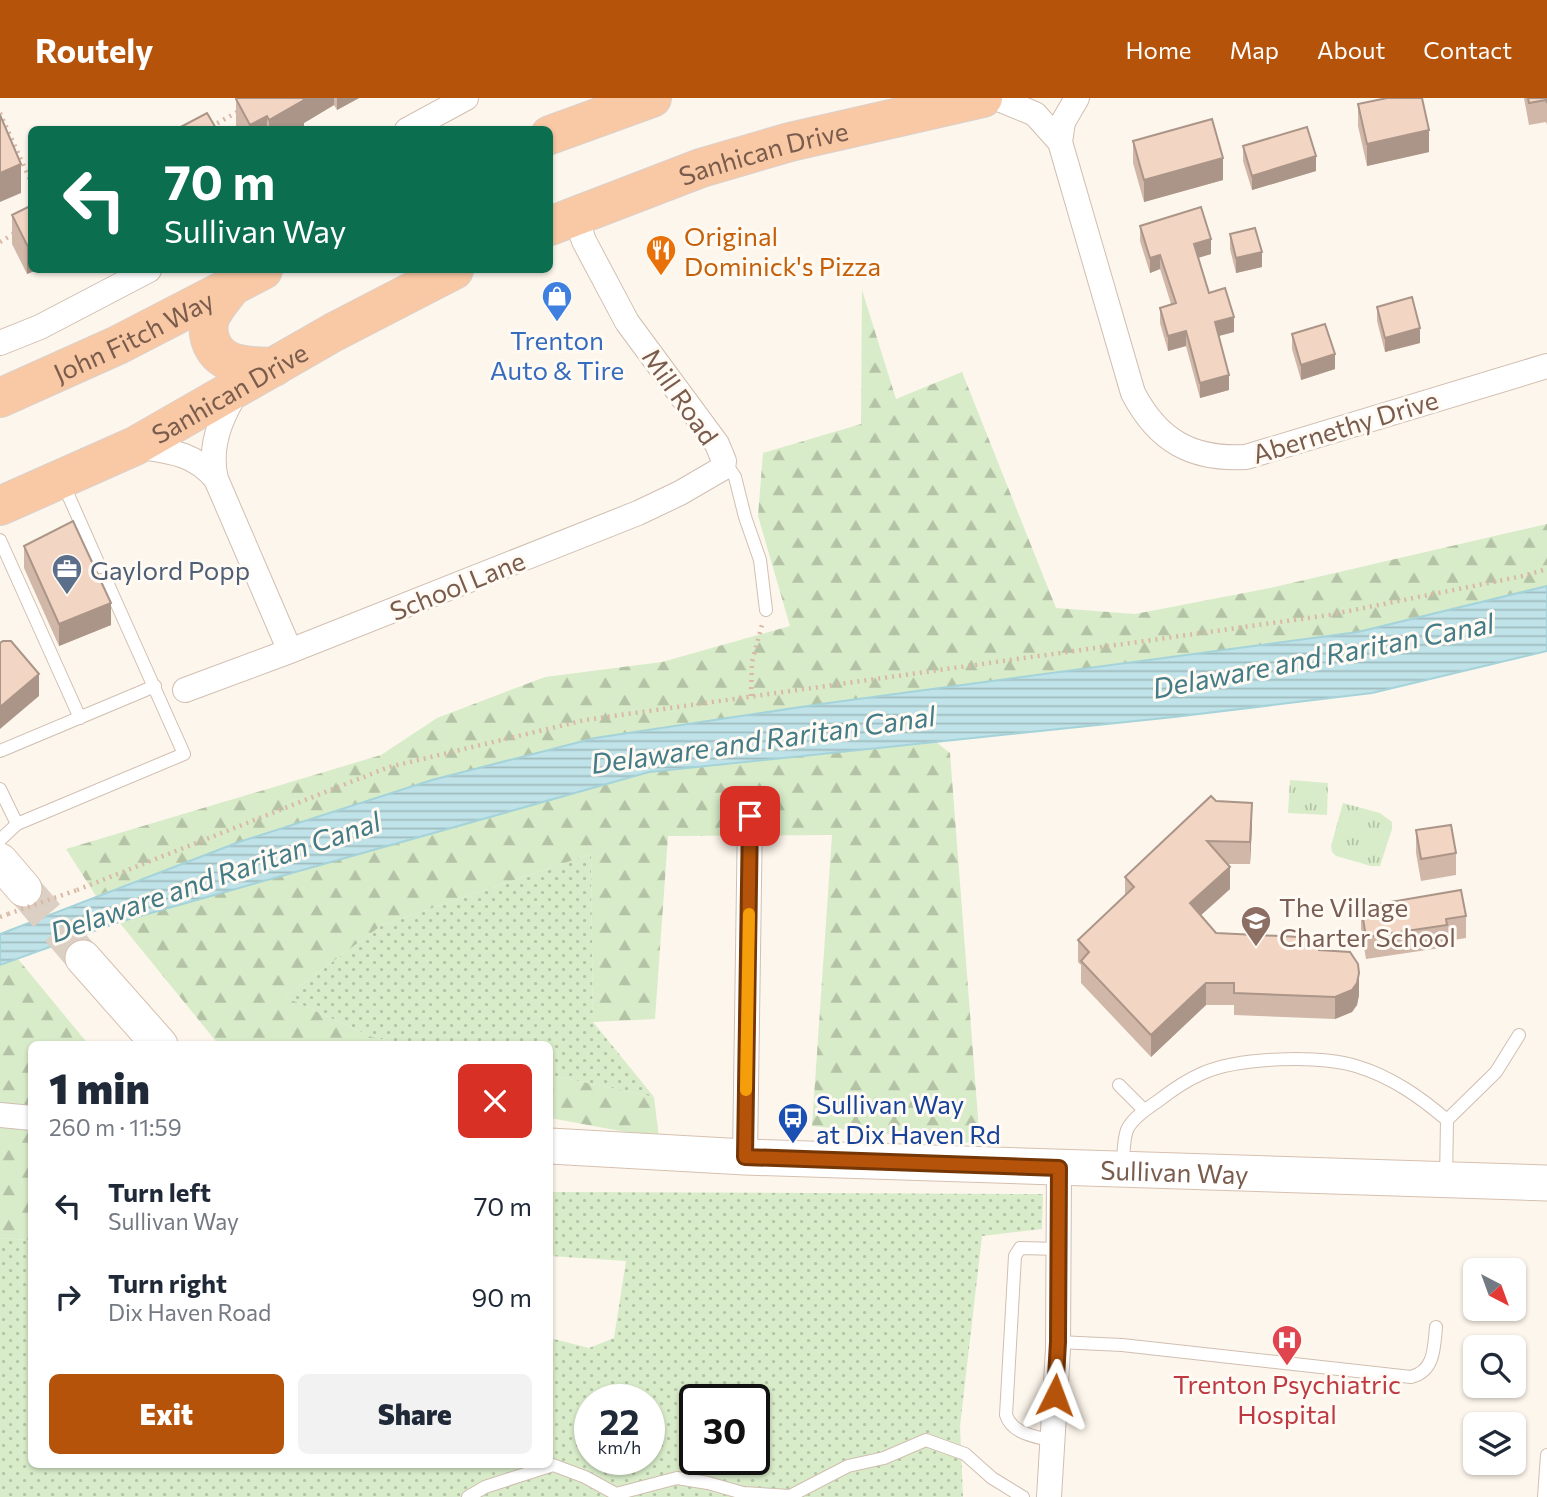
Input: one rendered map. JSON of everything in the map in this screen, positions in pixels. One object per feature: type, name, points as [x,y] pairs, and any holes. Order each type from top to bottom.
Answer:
[{"type":"highway","points":[[553,134],[652,98]]},
{"type":"highway","name":"Sanhican Drive","points":[[562,221],[701,168],[790,142],[983,98]]},
{"type":"highway","name":"Sanhican Drive","points":[[0,506],[135,446],[394,299],[448,273]]},
{"type":"highway","points":[[247,278],[210,319],[208,334],[218,355],[231,362],[274,367]]},
{"type":"highway","name":"John Fitch Way","points":[[0,398],[118,345],[247,278]]},
{"type":"main road","points":[[0,861],[16,901]]},
{"type":"main road","points":[[83,958],[156,1041]]},
{"type":"main road","name":"Sullivan Way","points":[[553,1146],[745,1157],[1547,1183]]},
{"type":"street","points":[[414,126],[466,98]]},
{"type":"street","name":"Abernethy Drive","points":[[996,98],[1035,114],[1060,142],[1133,393],[1154,426],[1174,442],[1196,453],[1221,458],[1246,457],[1547,366]]},
{"type":"street","points":[[1060,142],[1063,122],[1076,98]]},
{"type":"street","name":"Mill Road","points":[[562,221],[584,242],[627,322],[702,421],[717,444],[723,464]]},
{"type":"street","points":[[0,343],[40,327],[143,273]]},
{"type":"street","points":[[240,386],[221,421],[212,462],[216,479],[290,651]]},
{"type":"street","points":[[135,446],[187,457],[205,466],[216,479]]},
{"type":"street","name":"School Lane","points":[[185,690],[638,513],[680,493],[723,464]]},
{"type":"street","points":[[745,1157],[750,816]]},
{"type":"street","points":[[0,1115],[28,1118]]},
{"type":"street","points":[[1049,1497],[1058,1342],[1059,1168]]},
{"type":"lane","points":[[723,464],[736,477],[745,517],[760,560],[766,610]]},
{"type":"lane","points":[[62,479],[100,567]]},
{"type":"lane","points":[[0,540],[80,718]]},
{"type":"lane","points":[[0,840],[17,824],[184,754],[107,582]]},
{"type":"lane","points":[[0,751],[155,686]]},
{"type":"lane","points":[[0,789],[17,824]]},
{"type":"lane","points":[[1446,1180],[1447,1120],[1496,1072],[1519,1035]]},
{"type":"lane","points":[[1122,1170],[1128,1129],[1144,1110],[1172,1090],[1205,1072],[1252,1062],[1295,1059],[1354,1066],[1388,1079],[1419,1097],[1447,1120]]},
{"type":"lane","points":[[1119,1085],[1144,1110]]},
{"type":"lane","points":[[1052,1441],[1020,1432],[1008,1422],[1006,1415],[1015,1256],[1020,1248],[1026,1247],[1059,1249]]},
{"type":"lane","points":[[1058,1342],[1122,1345],[1411,1377],[1420,1375],[1429,1364],[1436,1327]]},
{"type":"lane","points":[[553,1465],[585,1477],[616,1494],[677,1478],[743,1493],[790,1496],[848,1466],[884,1458],[926,1440],[965,1454],[992,1478],[1023,1497]]},
{"type":"lane","points":[[1544,1497],[1547,1455]]},
{"type":"lane","points":[[468,1497],[485,1488],[544,1468]]},
{"type":"path","points":[[212,126],[251,104]]},
{"type":"path","points":[[0,113],[28,175]]},
{"type":"path","points":[[0,242],[21,230]]},
{"type":"path","points":[[0,917],[16,901],[77,890],[389,766],[585,720],[1329,615],[1547,569]]},
{"type":"path","points":[[751,696],[752,662],[766,610]]},
{"type":"green space","points":[[862,290],[896,399],[962,372],[1056,608],[1135,614],[1270,588],[1547,524],[1547,586],[1358,632],[821,704],[595,738],[239,842],[96,896],[66,849],[381,755],[437,718],[545,677],[662,662],[790,626],[758,516],[763,453],[861,424]]},
{"type":"green space","points":[[936,742],[950,753],[980,1144],[812,1126],[832,835],[668,836],[655,1019],[593,1022],[591,854],[382,925],[285,997],[372,1037],[390,1041],[216,1041],[119,922],[649,772]]},
{"type":"green space","points":[[1290,780],[1328,783],[1327,815],[1288,813]]},
{"type":"green space","points":[[1343,803],[1380,813],[1392,822],[1380,866],[1336,856],[1332,852],[1331,846]]},
{"type":"green space","points":[[591,854],[593,1022],[654,1097],[553,1076],[553,1041],[390,1041],[372,1037],[285,997],[382,925]]},
{"type":"green space","points":[[18,959],[86,1041],[28,1041],[28,1240],[0,1238],[0,965]]},
{"type":"green space","points":[[553,1076],[654,1097],[659,1138],[553,1119]]},
{"type":"green space","points":[[553,1192],[1043,1194],[1042,1229],[982,1236],[960,1426],[963,1497],[0,1497],[0,1238],[28,1240],[28,1468],[553,1468],[553,1339],[589,1348],[614,1338],[626,1261],[553,1256]]},
{"type":"water","name":"Delaware and Raritan Canal","points":[[1547,586],[1547,651],[1372,693],[1174,717],[649,772],[119,922],[0,965],[0,934],[239,842],[432,780],[595,738],[821,704],[1358,632]]},
{"type":"building","points":[[237,98],[304,100],[269,120],[267,116],[250,125]]},
{"type":"building","points":[[1387,98],[1422,98],[1429,130],[1367,144],[1358,104]]},
{"type":"building","points":[[1528,98],[1547,98],[1547,103],[1546,100],[1529,103]]},
{"type":"building","points":[[207,113],[215,126],[183,126]]},
{"type":"building","points":[[0,115],[21,164],[0,173]]},
{"type":"building","points":[[1212,119],[1223,158],[1144,180],[1133,141]]},
{"type":"building","points":[[1307,127],[1316,156],[1252,176],[1243,146]]},
{"type":"building","points":[[28,207],[28,245],[27,245],[12,215]]},
{"type":"building","points":[[1201,207],[1211,239],[1194,244],[1209,293],[1225,288],[1234,317],[1215,322],[1229,375],[1200,383],[1186,331],[1168,336],[1160,308],[1176,303],[1160,255],[1150,258],[1140,226]]},
{"type":"building","points":[[1255,228],[1262,252],[1236,258],[1230,234]]},
{"type":"building","points":[[1412,297],[1420,328],[1385,338],[1377,307]]},
{"type":"building","points":[[1325,324],[1335,354],[1301,365],[1292,334]]},
{"type":"building","name":"Gaylord Popp","points":[[73,521],[111,603],[59,624],[24,546]]},
{"type":"building","points":[[11,641],[39,674],[0,707],[0,643]]},
{"type":"building","points":[[1211,796],[1216,801],[1252,803],[1250,842],[1207,841],[1230,867],[1190,903],[1216,933],[1320,938],[1319,950],[1350,952],[1358,964],[1357,983],[1352,990],[1335,997],[1234,993],[1234,983],[1206,983],[1151,1035],[1081,961],[1089,952],[1078,940],[1134,887],[1125,877]]},
{"type":"building","points":[[1451,825],[1456,853],[1421,859],[1416,830]]},
{"type":"building","points":[[1461,890],[1466,916],[1446,919],[1447,925],[1366,937],[1361,907]]},
{"type":"tunnel","points":[[24,889],[83,958]]},
{"type":"slow traffic","points":[[746,1090],[749,914]]},
{"type":"place","name":"Original Dominick's Pizza","points":[[661,277]]},
{"type":"place","name":"Trenton Auto & Tire","points":[[557,323]]},
{"type":"place","name":"Gaylord Popp","points":[[67,596]]},
{"type":"place","name":"The Village Charter School","points":[[1256,948]]},
{"type":"place","name":"Sullivan Way at Dix Haven Rd","points":[[793,1145]]},
{"type":"place","name":"Trenton Psychiatric Hospital","points":[[1287,1367]]},
{"type":"route","points":[[750,816],[745,1157],[1059,1168],[1055,1395]]}]
